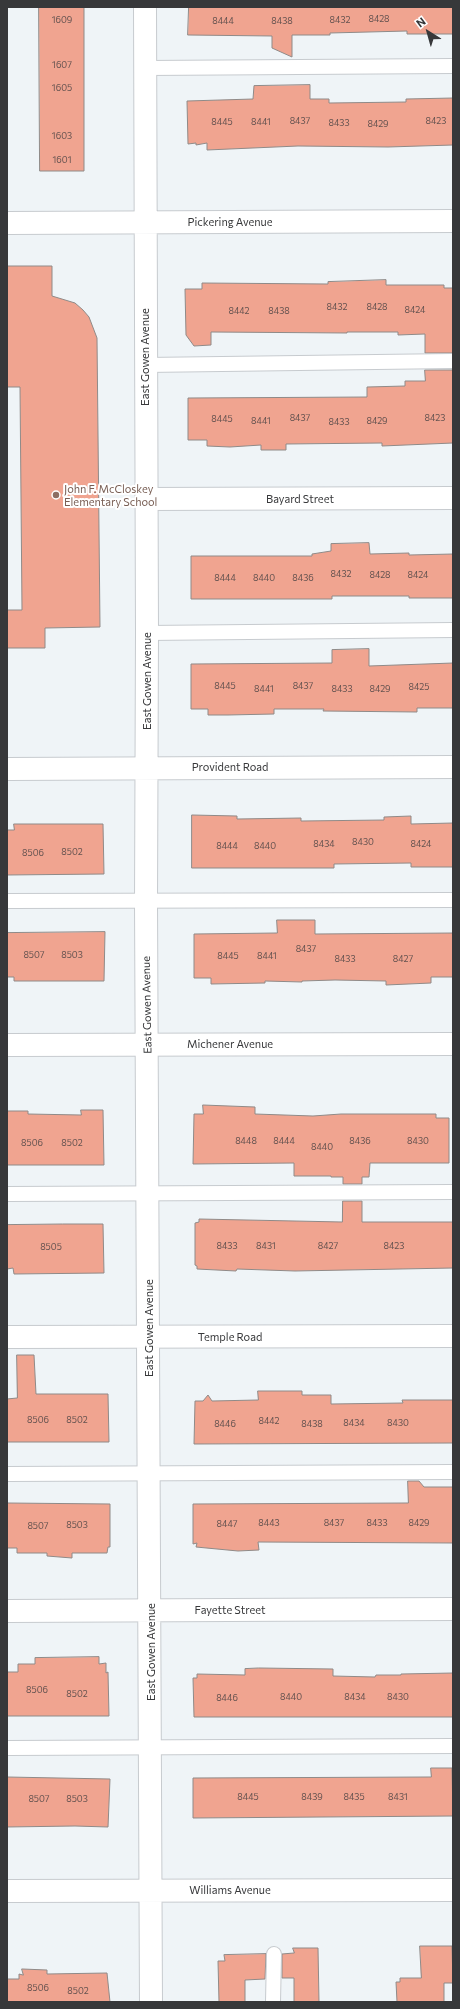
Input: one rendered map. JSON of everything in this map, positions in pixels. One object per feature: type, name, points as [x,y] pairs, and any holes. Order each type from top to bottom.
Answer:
[{"type":"street","name":"East Gowen Avenue","points":[[145,7],[147,633],[146,902],[151,1610],[151,2002]]},
{"type":"street","name":"Pickering Avenue","points":[[7,223],[453,221]]},
{"type":"street","name":"Bayard Street","points":[[146,499],[453,498]]},
{"type":"street","name":"Provident Road","points":[[7,769],[453,767]]},
{"type":"street","name":"Michener Avenue","points":[[7,1045],[453,1044]]},
{"type":"street","name":"Temple Road","points":[[7,1337],[453,1336]]},
{"type":"street","name":"Fayette Street","points":[[7,1611],[453,1609]]},
{"type":"street","name":"Williams Avenue","points":[[7,1891],[453,1890]]},
{"type":"lane","points":[[145,68],[453,66]]},
{"type":"lane","points":[[145,365],[453,361]]},
{"type":"lane","points":[[147,633],[453,630]]},
{"type":"lane","points":[[7,901],[146,902],[453,900]]},
{"type":"lane","points":[[7,1194],[453,1192]]},
{"type":"lane","points":[[7,1474],[453,1472]]},
{"type":"lane","points":[[7,1748],[453,1746]]},
{"type":"lane","points":[[273,2002],[274,1954]]},
{"type":"building","points":[[39,7],[84,7],[84,171],[40,171]]},
{"type":"building","points":[[189,7],[453,7],[453,34],[407,34],[407,31],[330,33],[330,35],[292,35],[292,57],[272,48],[272,36],[188,35]]},
{"type":"building","points":[[310,85],[310,99],[329,99],[329,103],[406,102],[406,99],[453,98],[453,145],[388,147],[298,146],[207,150],[207,143],[196,145],[196,143],[188,144],[187,101],[253,99],[254,86]]},
{"type":"building","points":[[7,266],[52,266],[52,296],[75,303],[83,310],[89,317],[97,338],[100,627],[45,628],[45,648],[7,648],[7,610],[22,610],[20,387],[7,387]]},
{"type":"building","points":[[386,280],[386,285],[444,285],[444,288],[453,288],[453,353],[425,353],[425,334],[398,335],[398,332],[211,332],[211,345],[194,346],[186,335],[185,289],[202,289],[202,283],[328,284],[328,282]]},
{"type":"building","points":[[425,370],[453,370],[453,443],[382,446],[382,443],[286,444],[286,450],[261,450],[261,445],[230,447],[207,446],[207,440],[188,440],[188,398],[367,397],[367,387],[405,386],[405,381],[425,381]]},
{"type":"building","points":[[369,543],[370,554],[453,554],[453,598],[409,598],[409,596],[332,596],[332,599],[191,599],[191,556],[312,556],[312,554],[331,551],[331,544]]},
{"type":"building","points":[[369,649],[369,666],[453,663],[453,708],[417,708],[417,712],[274,709],[274,714],[228,715],[208,715],[208,709],[191,709],[191,664],[332,663],[332,650]]},
{"type":"building","points":[[192,815],[237,816],[237,819],[301,818],[301,821],[384,820],[384,817],[411,816],[411,824],[453,823],[453,867],[411,867],[411,863],[334,864],[334,868],[192,868]]},
{"type":"building","points":[[14,824],[103,824],[104,874],[7,875],[7,830],[14,830]]},
{"type":"building","points":[[277,920],[315,920],[315,934],[453,933],[453,977],[431,977],[431,983],[386,985],[386,981],[335,980],[302,982],[265,981],[265,983],[211,984],[211,978],[194,978],[194,934],[277,933]]},
{"type":"building","points":[[105,932],[104,981],[14,981],[14,977],[7,977],[7,933]]},
{"type":"building","points":[[203,1105],[255,1107],[255,1114],[313,1116],[341,1114],[436,1114],[436,1118],[449,1118],[449,1163],[370,1163],[369,1177],[362,1177],[362,1184],[343,1184],[343,1177],[294,1176],[294,1163],[193,1164],[194,1114],[203,1114]]},
{"type":"building","points":[[81,1110],[103,1110],[104,1165],[7,1165],[7,1111],[28,1111],[28,1114],[81,1115]]},
{"type":"building","points":[[343,1201],[362,1201],[362,1222],[453,1222],[453,1268],[295,1271],[237,1269],[236,1271],[197,1269],[197,1266],[195,1265],[195,1223],[199,1222],[199,1219],[342,1222]]},
{"type":"building","points":[[103,1224],[104,1273],[14,1274],[13,1268],[7,1269],[7,1225]]},
{"type":"building","points":[[17,1355],[34,1355],[36,1394],[108,1394],[109,1442],[7,1442],[7,1399],[17,1398]]},
{"type":"building","points":[[258,1391],[302,1391],[302,1395],[331,1395],[331,1404],[403,1403],[402,1400],[453,1400],[453,1443],[194,1444],[195,1401],[203,1401],[208,1395],[212,1401],[258,1400]]},
{"type":"building","points":[[408,1481],[419,1481],[424,1487],[453,1487],[453,1543],[258,1542],[259,1550],[238,1551],[196,1547],[197,1543],[193,1544],[193,1504],[408,1503]]},
{"type":"building","points":[[7,1503],[110,1504],[110,1547],[108,1547],[107,1553],[72,1553],[72,1558],[47,1556],[47,1553],[17,1553],[17,1548],[7,1548]]},
{"type":"building","points":[[99,1657],[99,1664],[106,1663],[106,1673],[108,1672],[109,1716],[7,1716],[7,1672],[18,1672],[18,1664],[35,1664],[35,1658]]},
{"type":"building","points":[[245,1669],[333,1669],[333,1676],[375,1677],[376,1675],[453,1673],[453,1717],[194,1717],[193,1678],[197,1678],[197,1674],[245,1675]]},
{"type":"building","points":[[431,1768],[452,1768],[453,1816],[193,1818],[193,1778],[431,1777]]},
{"type":"building","points":[[7,1777],[110,1779],[108,1827],[7,1827]]},
{"type":"building","points":[[420,1946],[452,1946],[453,1983],[444,1983],[444,2002],[397,2002],[396,1982],[400,1982],[400,1978],[421,1978]]},
{"type":"building","points":[[293,1948],[318,1948],[319,2002],[294,2002],[294,1978],[282,1978],[282,1954],[294,1953]]},
{"type":"building","points":[[266,1954],[265,1979],[245,1980],[245,2002],[219,2002],[218,1961],[225,1961],[224,1955]]},
{"type":"building","points":[[22,1969],[47,1970],[47,1974],[107,1973],[110,2002],[7,2002],[7,1979],[19,1979],[19,1974],[23,1975]]},
{"type":"place","name":"John F. McCloskey Elementary School","points":[[56,495]]}]
